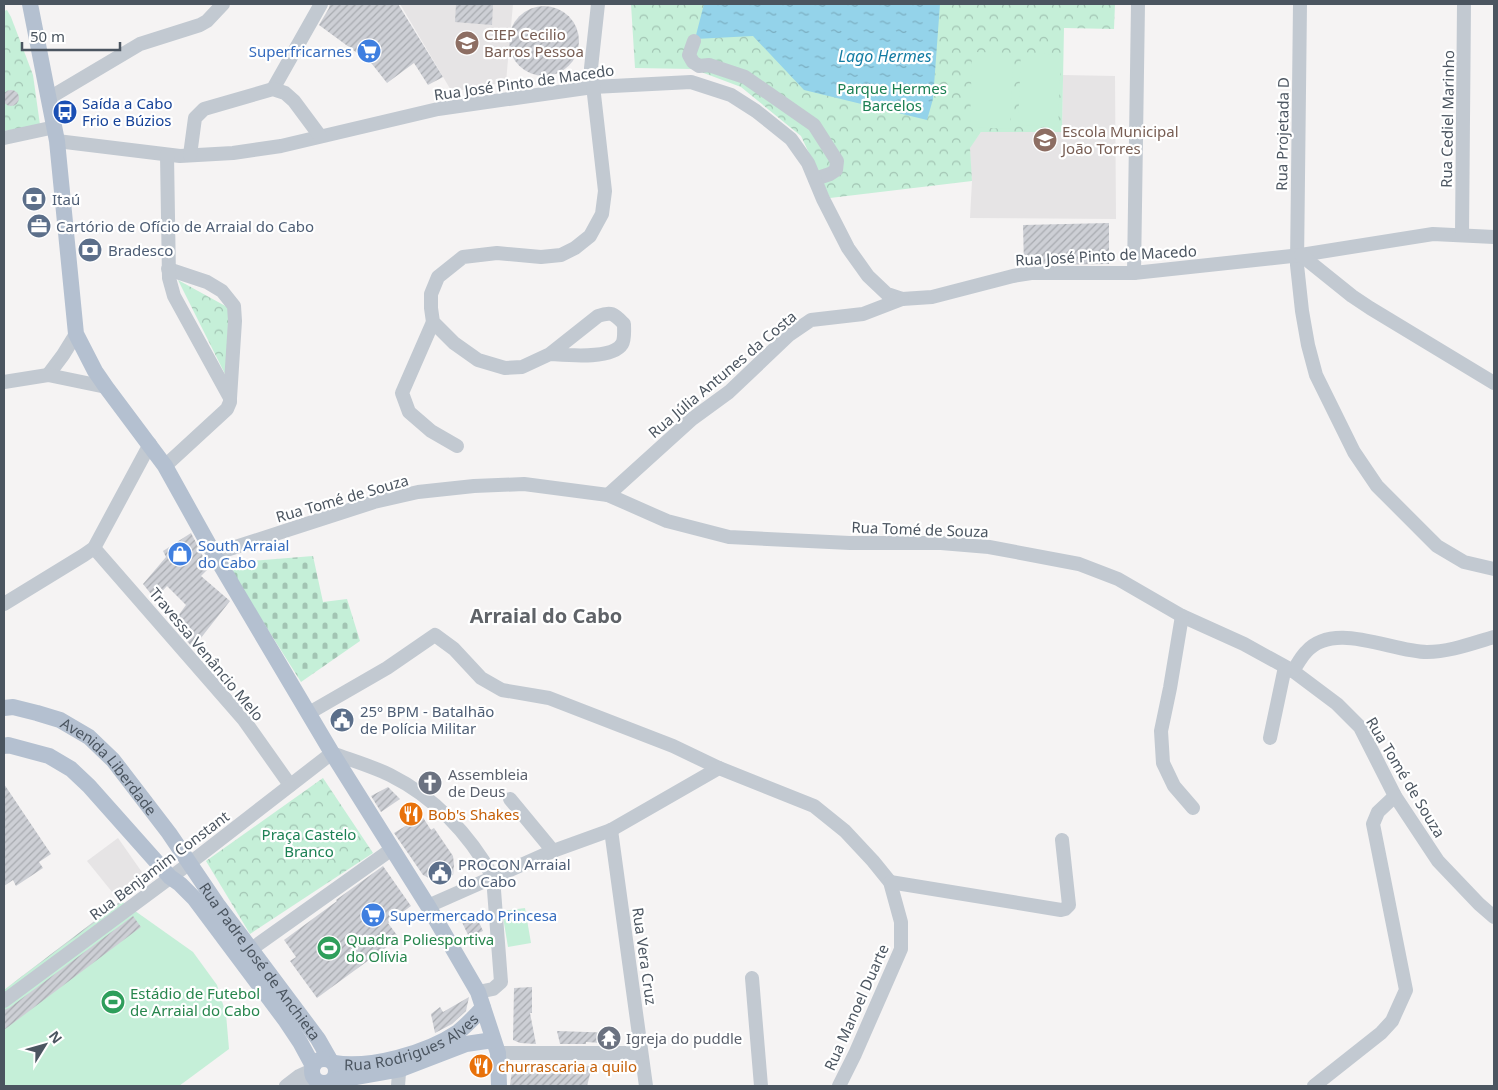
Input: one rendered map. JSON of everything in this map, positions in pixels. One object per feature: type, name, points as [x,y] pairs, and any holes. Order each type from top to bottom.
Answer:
[{"type":"main road","points":[[30,4],[56,134],[76,334],[106,387],[166,466],[214,554],[332,753],[428,906],[478,992],[496,1046],[500,1086]]},
{"type":"main road","name":"Avenida Liberdade","points":[[4,708],[13,707],[60,720],[89,737],[113,760],[190,863]]},
{"type":"main road","name":"Avenida Liberdade","points":[[4,746],[8,745],[49,756],[71,769],[89,786],[170,877]]},
{"type":"main road","name":"Rua Padre José de Anchieta","points":[[190,863],[217,904],[245,954],[300,1042],[316,1077]]},
{"type":"main road","name":"Rua Padre José de Anchieta","points":[[170,877],[194,898],[245,954],[318,1039],[332,1061]]},
{"type":"main road","name":"Rua Rodrigues Alves","points":[[462,1038],[483,1008]]},
{"type":"main road","name":"Rua Rodrigues Alves","points":[[316,1077],[400,1063],[442,1041],[462,1038],[496,1046]]},
{"type":"main road","points":[[316,1077],[337,1072],[332,1061]]},
{"type":"main road","name":"Rua Rodrigues Alves","points":[[332,1061],[352,1065],[400,1063]]},
{"type":"street","points":[[49,98],[140,44],[200,25],[223,4]]},
{"type":"street","points":[[273,89],[321,4]]},
{"type":"street","points":[[457,446],[431,431],[409,412],[402,393],[433,322],[431,294],[438,277],[463,257],[497,253],[541,257],[561,255],[575,248],[590,236],[602,214],[605,191],[591,68],[598,4]]},
{"type":"street","points":[[1134,273],[1138,4]]},
{"type":"street","name":"Rua Projetada D","points":[[1300,4],[1298,259],[1302,311],[1316,375],[1354,452],[1378,486],[1437,546],[1464,562],[1494,569]]},
{"type":"street","name":"Rua Cediel Marinho","points":[[1462,234],[1464,4]]},
{"type":"street","points":[[694,41],[689,55],[693,62],[699,66],[709,65],[745,77],[814,125],[837,161],[836,170],[815,179]]},
{"type":"street","name":"Rua José Pinto de Macedo","points":[[4,138],[56,134],[167,155],[233,153],[281,146],[438,109],[593,86],[691,82],[731,95],[756,111],[791,139],[808,163],[823,199],[848,248],[868,276],[888,294],[902,299],[932,297],[1031,273],[1134,273],[1298,259],[1433,234],[1494,237]]},
{"type":"street","points":[[190,155],[195,118],[204,108],[273,89],[285,93],[294,101],[320,136]]},
{"type":"street","points":[[167,155],[168,269],[174,296],[230,398]]},
{"type":"street","points":[[1298,259],[1370,308],[1494,383]]},
{"type":"street","points":[[166,466],[227,410],[230,402],[235,322],[234,306],[222,291],[207,282],[168,269]]},
{"type":"street","name":"Rua Júlia Antunes da Costa","points":[[608,495],[692,419],[728,392],[789,335],[811,320],[863,314],[902,299]]},
{"type":"street","points":[[433,322],[454,344],[478,360],[505,368],[522,367],[550,354],[598,316],[606,313],[615,315],[624,324],[623,342],[618,348],[606,354],[574,356],[550,354]]},
{"type":"street","points":[[48,375],[76,334]]},
{"type":"street","points":[[4,382],[48,375],[106,387]]},
{"type":"street","points":[[4,604],[94,548],[150,444]]},
{"type":"street","name":"Rua Tomé de Souza","points":[[214,554],[374,502],[418,492],[474,486],[524,484],[608,495],[667,521],[729,537],[850,543],[941,543],[989,547],[1079,564],[1118,579],[1182,616],[1244,644],[1289,669],[1337,704],[1360,727],[1395,796],[1438,861],[1494,917]]},
{"type":"street","name":"Travessa Venâncio Melo","points":[[94,548],[244,720],[290,785]]},
{"type":"street","points":[[1182,616],[1161,731],[1163,763],[1174,786],[1193,808]]},
{"type":"street","name":"Rua Manoel Duarte","points":[[309,713],[387,668],[435,635],[454,649],[482,678],[502,690],[549,698],[673,746],[720,768],[814,806],[845,831],[874,861],[890,882],[901,922],[900,949],[855,1054],[839,1086]]},
{"type":"street","points":[[1270,738],[1289,669],[1306,651],[1319,641],[1341,637],[1425,652],[1442,651],[1494,637]]},
{"type":"street","points":[[332,753],[390,775],[429,799],[452,820],[486,864],[493,876],[501,982],[493,990],[478,992]]},
{"type":"street","name":"Rua Benjamim Constant","points":[[4,1000],[190,863],[332,753]]},
{"type":"street","points":[[428,906],[553,851],[611,830],[720,768]]},
{"type":"street","points":[[1314,1086],[1381,1033],[1392,1021],[1406,990],[1373,824],[1378,812],[1395,796]]},
{"type":"street","points":[[510,799],[553,851]]},
{"type":"street","name":"Rua Vera Cruz","points":[[611,830],[646,1086]]},
{"type":"street","points":[[890,882],[1061,910],[1069,905],[1062,840]]},
{"type":"street","points":[[245,954],[392,849]]},
{"type":"street","points":[[752,978],[761,1086]]},
{"type":"street","name":"Rua Rodrigues Alves","points":[[496,1046],[641,1053]]},
{"type":"street","points":[[398,1086],[400,1063]]},
{"type":"street","name":"Rua Rodrigues Alves","points":[[286,1086],[299,1076],[316,1077]]},
{"type":"shaded area","name":"CIEP Cecilio Barros Pessoa","points":[[400,4],[513,4],[506,82],[452,92]]},
{"type":"shaded area","name":"Escola Municipal João Torres","points":[[1063,75],[1115,76],[1116,219],[970,218],[972,181],[969,148],[981,132],[1062,132]]},
{"type":"shaded area","points":[[118,838],[146,878],[117,898],[87,861]]},
{"type":"green space","name":"Parque Hermes Barcelos","points":[[631,4],[1115,4],[1114,29],[1064,28],[1062,132],[981,132],[970,148],[972,181],[830,198],[801,136],[741,87],[693,69],[635,68]]},
{"type":"green space","points":[[7,10],[33,75],[40,125],[4,131],[4,11]]},
{"type":"green space","points":[[972,52],[1013,53],[1010,129],[970,127]]},
{"type":"green space","points":[[1021,52],[1061,55],[1058,127],[1018,125]]},
{"type":"green space","points":[[178,280],[229,308],[226,376]]},
{"type":"green space","points":[[313,556],[323,602],[347,599],[360,641],[301,682],[226,563]]},
{"type":"green space","name":"Praça Castelo Branco","points":[[323,778],[373,853],[250,934],[206,861]]},
{"type":"green space","name":"Estádio de Futebol de Arraial do Cabo","points":[[121,901],[193,952],[217,985],[226,1014],[229,1049],[179,1086],[4,1086],[4,990]]},
{"type":"green space","points":[[525,908],[531,943],[508,947],[502,911]]},
{"type":"water","name":"Lago Hermes","points":[[704,4],[940,4],[933,99],[927,120],[804,90],[753,36],[695,39]]},
{"type":"building","points":[[330,4],[398,4],[443,77],[428,85],[414,63],[387,83],[372,64],[319,25]]},
{"type":"building","points":[[456,4],[493,4],[492,25],[455,22]]},
{"type":"building","points":[[544,6],[557,9],[569,16],[576,28],[579,41],[576,54],[569,66],[557,73],[544,76],[531,73],[519,66],[512,54],[509,41],[512,28],[519,16],[531,9]]},
{"type":"building","points":[[11,90],[17,92],[19,98],[17,104],[11,106],[5,104],[3,98],[5,92]]},
{"type":"building","points":[[1109,223],[1109,264],[1024,265],[1023,225]]},
{"type":"building","points":[[191,533],[209,568],[201,576],[230,601],[193,648],[172,624],[186,605],[167,586],[155,599],[143,584],[166,557],[163,551]]},
{"type":"building","points":[[4,784],[51,854],[39,862],[43,868],[16,886],[13,880],[4,886]]},
{"type":"building","points":[[388,787],[400,799],[381,812],[371,796]]},
{"type":"building","points":[[422,816],[431,830],[434,828],[453,856],[453,875],[444,880],[435,881],[423,875],[394,833]]},
{"type":"building","points":[[383,866],[411,906],[388,923],[399,938],[317,998],[290,961],[296,957],[284,940]]},
{"type":"building","points":[[121,901],[122,902],[4,990]]},
{"type":"building","points":[[474,911],[483,931],[469,937],[460,918]]},
{"type":"building","points":[[133,916],[141,927],[4,1030],[4,1010]]},
{"type":"building","points":[[532,987],[532,1013],[530,1013],[536,1044],[520,1043],[513,1040],[514,988]]},
{"type":"building","points":[[469,997],[466,1011],[452,1024],[435,1033],[431,1014],[440,1007],[443,1012]]},
{"type":"building","points":[[557,1031],[617,1033],[617,1044],[586,1042],[586,1044],[560,1044]]},
{"type":"building","points":[[513,1064],[592,1066],[587,1086],[510,1085]]},
{"type":"place","name":"CIEP Cecilio Barros Pessoa","points":[[467,43]]},
{"type":"place","name":"Superfricarnes","points":[[369,51]]},
{"type":"place","name":"Saída a Cabo Frio e Búzios","points":[[65,112]]},
{"type":"place","name":"Escola Municipal João Torres","points":[[1045,140]]},
{"type":"place","name":"Itaú","points":[[34,199]]},
{"type":"place","name":"Cartório de Ofício de Arraial do Cabo","points":[[39,226]]},
{"type":"place","name":"Bradesco","points":[[90,250]]},
{"type":"place","name":"South Arraial do Cabo","points":[[180,554]]},
{"type":"place","name":"25º BPM - Batalhão de Polícia Militar","points":[[342,720]]},
{"type":"place","name":"Assembleia de Deus","points":[[430,783]]},
{"type":"place","name":"Bob's Shakes","points":[[411,814]]},
{"type":"place","name":"PROCON Arraial do Cabo","points":[[440,873]]},
{"type":"place","name":"Supermercado Princesa","points":[[373,915]]},
{"type":"place","name":"Quadra Poliesportiva do Olívia","points":[[329,948]]},
{"type":"place","name":"Estádio de Futebol de Arraial do Cabo","points":[[113,1002]]},
{"type":"place","name":"Igreja do puddle","points":[[609,1038]]},
{"type":"place","name":"churrascaria a quilo","points":[[481,1066]]},
{"type":"district","name":"Arraial do Cabo","points":[[546,615]]}]
